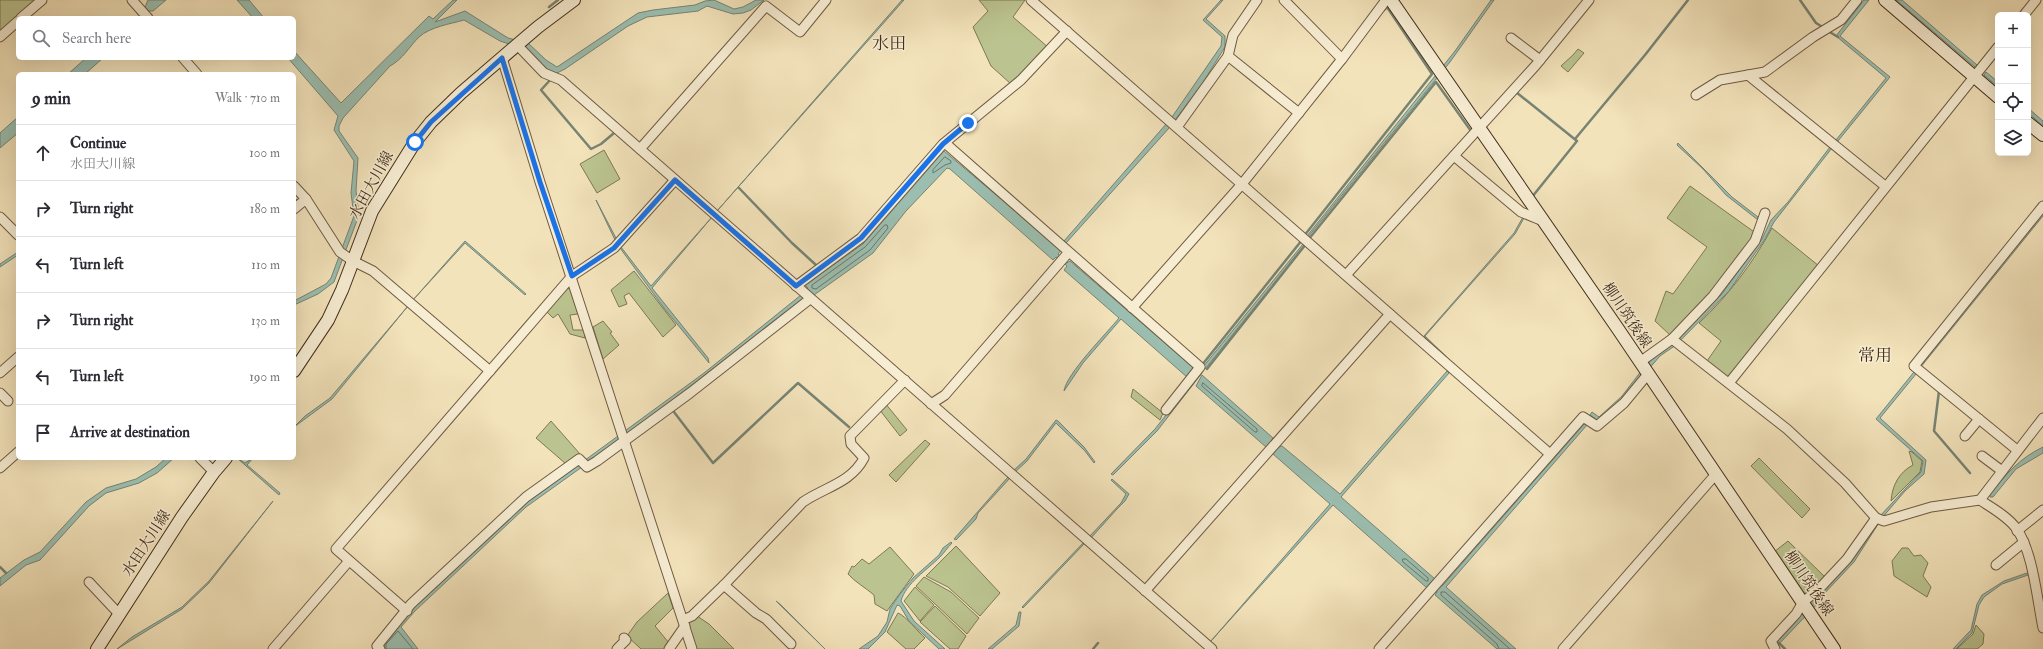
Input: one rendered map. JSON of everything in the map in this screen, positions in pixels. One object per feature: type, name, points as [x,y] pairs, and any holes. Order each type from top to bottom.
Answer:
[{"type":"main road","name":"水田大川線","points":[[296,368],[328,320],[345,256],[415,142],[431,122],[502,58],[538,27],[574,0]]},
{"type":"main road","name":"柳川筑後線","points":[[1391,0],[1544,221],[1834,649]]},
{"type":"main road","points":[[1885,0],[1995,94]]},
{"type":"main road","points":[[2031,126],[2043,136]]},
{"type":"main road","name":"水田大川線","points":[[97,649],[182,517],[224,460]]},
{"type":"street","points":[[23,16],[42,0]]},
{"type":"street","points":[[132,0],[146,16]]},
{"type":"street","points":[[640,149],[766,6],[800,32],[826,0]]},
{"type":"street","points":[[1031,0],[1550,454]]},
{"type":"street","points":[[1177,127],[1228,56],[1233,35],[1257,0]]},
{"type":"street","points":[[1284,0],[1342,59]]},
{"type":"street","points":[[1132,308],[1242,184],[1342,59],[1386,0]]},
{"type":"street","points":[[1346,275],[1480,129],[1540,60],[1589,0]]},
{"type":"street","points":[[1696,95],[1720,80],[1765,72],[1813,37],[1841,20],[1857,0]]},
{"type":"street","points":[[2026,12],[2036,0]]},
{"type":"street","points":[[0,37],[16,23]]},
{"type":"street","points":[[796,286],[861,238],[945,143],[1022,80],[1067,31]]},
{"type":"street","points":[[1511,38],[1540,60]]},
{"type":"street","points":[[1729,383],[1885,186],[1997,48]]},
{"type":"street","points":[[521,49],[544,73],[561,80],[1212,649]]},
{"type":"street","points":[[1228,56],[1299,113]]},
{"type":"street","points":[[502,58],[540,182],[572,276],[692,649]]},
{"type":"street","points":[[185,60],[195,72]]},
{"type":"street","points":[[1748,75],[1885,186]]},
{"type":"street","points":[[945,143],[1068,253],[1200,367],[1166,410]]},
{"type":"street","points":[[1454,156],[1521,212],[1544,221]]},
{"type":"street","points":[[407,610],[336,549],[572,276],[614,248],[675,180]]},
{"type":"street","points":[[296,188],[306,199],[345,256],[373,271],[490,371]]},
{"type":"street","points":[[296,207],[306,199]]},
{"type":"street","points":[[2017,450],[1914,366],[2043,206]]},
{"type":"street","points":[[1640,362],[1672,339],[1713,296],[1755,241],[1765,213]]},
{"type":"street","points":[[0,217],[16,234]]},
{"type":"street","points":[[931,404],[945,395],[1068,253]]},
{"type":"street","points":[[380,649],[377,646],[407,610],[526,497],[579,459],[587,467],[625,441],[690,393],[810,299]]},
{"type":"street","points":[[1146,591],[1390,314]]},
{"type":"street","points":[[1672,339],[1787,429],[1844,483],[1876,518],[1884,521],[1931,507],[1980,500],[2000,513],[2017,531],[2024,542],[2040,599],[2043,628]]},
{"type":"street","points":[[0,373],[16,358]]},
{"type":"street","points":[[1379,649],[1583,417],[1597,426],[1624,403],[1648,374]]},
{"type":"street","points":[[669,649],[684,623],[724,585],[802,502],[817,493],[843,482],[860,466],[864,458],[851,444],[850,436],[905,380]]},
{"type":"street","points":[[0,393],[8,401]]},
{"type":"street","points":[[1980,500],[2043,418]]},
{"type":"street","points":[[1965,436],[1979,419]]},
{"type":"street","points":[[0,468],[16,454]]},
{"type":"street","points":[[1982,456],[2002,471]]},
{"type":"street","points":[[202,460],[214,472]]},
{"type":"street","points":[[1563,649],[1716,474]]},
{"type":"street","points":[[2017,531],[2043,510]]},
{"type":"street","points":[[2035,517],[2043,524]]},
{"type":"street","points":[[1775,649],[1771,641],[1796,614],[1803,602],[1819,589],[1847,558],[1876,518]]},
{"type":"street","points":[[1996,565],[2024,542]]},
{"type":"street","points":[[273,649],[349,561]]},
{"type":"street","points":[[90,582],[119,614]]},
{"type":"street","points":[[724,585],[756,613],[766,619],[781,641],[791,644]]},
{"type":"street","points":[[617,649],[626,640],[624,638]]},
{"type":"green space","points":[[0,0],[37,0],[19,16],[16,16],[16,19],[0,33]]},
{"type":"green space","points":[[979,0],[1025,0],[1013,17],[1049,48],[1011,84],[991,66],[973,27],[988,11]]},
{"type":"green space","points":[[1578,49],[1584,53],[1568,72],[1561,66]]},
{"type":"green space","points":[[604,150],[620,179],[597,193],[580,164]]},
{"type":"green space","points":[[1690,186],[1757,234],[1724,280],[1670,335],[1655,321],[1666,291],[1673,294],[1707,247],[1667,218]]},
{"type":"green space","points":[[1772,228],[1819,266],[1732,374],[1727,377],[1707,361],[1721,341],[1699,323],[1730,290],[1757,254]]},
{"type":"green space","points":[[634,271],[676,325],[663,337],[629,293],[624,296],[627,304],[619,307],[611,290]]},
{"type":"green space","points":[[567,288],[570,289],[578,314],[570,315],[573,330],[584,330],[585,338],[570,334],[558,314],[553,318],[546,311]]},
{"type":"green space","points":[[603,321],[612,332],[610,333],[619,345],[603,359],[593,327]]},
{"type":"green space","points":[[1133,389],[1163,413],[1160,420],[1131,397]]},
{"type":"green space","points":[[885,403],[907,430],[900,436],[879,409]]},
{"type":"green space","points":[[551,421],[580,454],[566,464],[536,438]]},
{"type":"green space","points":[[925,440],[930,444],[896,482],[889,475]]},
{"type":"green space","points":[[1909,451],[1922,461],[1920,472],[1891,501],[1897,480],[1904,471],[1913,465]]},
{"type":"green space","points":[[1759,458],[1810,509],[1802,518],[1751,466]]},
{"type":"green space","points":[[1788,541],[1826,578],[1808,594],[1803,593],[1774,552]]},
{"type":"green space","points":[[956,546],[1000,593],[980,616],[948,587],[926,576]]},
{"type":"green space","points":[[890,547],[914,574],[887,611],[875,604],[874,595],[848,574],[852,566],[854,567],[862,559],[869,564]]},
{"type":"green space","points":[[1902,548],[1908,548],[1914,556],[1921,555],[1928,563],[1923,576],[1931,587],[1927,597],[1894,576],[1892,561]]},
{"type":"green space","points":[[924,577],[951,592],[979,618],[967,634],[916,586]]},
{"type":"green space","points":[[915,587],[934,605],[920,621],[904,601]]},
{"type":"green space","points":[[668,593],[673,608],[655,626],[669,643],[665,649],[641,649],[627,636],[637,622]]},
{"type":"green space","points":[[935,606],[966,636],[958,649],[950,649],[920,622]]},
{"type":"green space","points":[[898,613],[925,638],[914,649],[906,649],[887,632]]},
{"type":"green space","points":[[697,616],[709,624],[734,649],[696,649],[688,622]]},
{"type":"green space","points":[[1976,625],[1984,634],[1983,644],[1977,649],[1957,649],[1973,634]]},
{"type":"water","points":[[148,0],[166,0],[153,11],[148,11],[145,7]]},
{"type":"water","points":[[237,0],[249,0],[262,16],[251,16]]},
{"type":"water","points":[[453,0],[457,0],[435,22],[465,11],[508,38],[528,43],[546,60],[557,67],[638,13],[695,5],[705,1],[714,0],[734,9],[743,7],[756,0],[764,0],[751,10],[743,13],[733,14],[707,6],[698,11],[647,17],[628,26],[565,69],[555,74],[544,71],[524,49],[500,41],[464,20],[440,26],[419,37],[406,53],[390,66],[343,118],[339,126],[339,131],[358,158],[356,191],[359,215],[334,282],[318,294],[296,304],[296,300],[326,284],[331,278],[354,216],[351,193],[354,161],[334,130],[338,116],[290,60],[296,60],[296,53],[341,103],[429,16],[433,19]]},
{"type":"water","points":[[902,0],[904,0],[717,211]]},
{"type":"water","points":[[1221,0],[1223,0],[1206,19],[1225,36],[1225,47],[1202,84],[1175,120],[1172,117],[1221,46],[1222,37],[1203,20]]},
{"type":"water","points":[[1491,0],[1494,0],[1450,62],[1308,237],[1304,246],[1205,369],[1203,367],[1303,244],[1307,236],[1455,51]]},
{"type":"water","points":[[1864,0],[1869,0],[1840,36],[1890,77],[1838,141],[1836,140],[1886,78],[1836,36]]},
{"type":"water","points":[[1896,0],[1902,0],[1977,65],[1975,67]]},
{"type":"water","points":[[84,60],[101,60],[87,72],[70,72]]},
{"type":"water","points":[[1986,72],[1995,80],[1995,84],[1984,75]]},
{"type":"water","points":[[2031,111],[2043,121],[2043,126],[2031,116]]},
{"type":"water","points":[[16,119],[16,135],[0,148],[0,133]]},
{"type":"water","points":[[1167,123],[1170,127],[1066,243],[1064,241]]},
{"type":"water","points":[[1678,143],[1732,197],[1758,217],[1758,220],[1726,195],[1703,169],[1677,145]]},
{"type":"water","points":[[1830,147],[1832,148],[1774,222],[1765,239],[1729,291],[1676,345],[1660,356],[1623,399],[1598,421],[1590,415],[1592,412],[1599,417],[1622,396],[1645,366],[1721,295],[1762,239],[1771,220],[1788,202]]},
{"type":"water","points":[[944,151],[1059,248],[1061,250],[1058,254],[1060,256],[1053,260],[950,169],[947,168],[906,211],[873,253],[814,295],[806,290],[808,288],[805,285],[821,273],[820,271],[823,272],[863,244]]},
{"type":"water","points":[[596,200],[617,240],[615,240]]},
{"type":"water","points":[[2043,212],[2043,216],[1920,368],[1919,366]]},
{"type":"water","points":[[712,217],[652,288],[708,358],[709,363],[664,308],[620,248],[621,247],[651,286]]},
{"type":"water","points":[[1523,217],[1524,218],[1515,234],[1425,336],[1455,365],[1424,336],[1514,233]]},
{"type":"water","points":[[465,241],[526,294],[525,295],[465,243],[413,300]]},
{"type":"water","points":[[16,253],[16,256],[0,267],[0,264]]},
{"type":"water","points":[[1070,261],[1195,369],[1188,378],[1121,319],[1083,363],[1064,391],[1066,384],[1079,364],[1119,318],[1064,270],[1067,266],[1065,264]]},
{"type":"water","points":[[801,295],[803,299],[631,432],[526,507],[415,611],[401,627],[418,649],[384,649],[382,647],[382,643],[414,607],[521,507],[704,373]]},
{"type":"water","points":[[408,306],[332,399],[296,426],[305,416],[330,398]]},
{"type":"water","points":[[1447,371],[1449,373],[1341,497],[1435,579],[1433,583],[1427,588],[1333,505],[1211,641],[1330,504],[1273,454],[1278,447],[1282,446],[1340,494]]},
{"type":"water","points":[[1200,372],[1202,373],[1157,431],[1113,475],[1111,474],[1155,429]]},
{"type":"water","points":[[1914,372],[1916,374],[1880,418],[1926,460],[1924,474],[1905,491],[1882,518],[1854,562],[1822,596],[1820,594],[1853,558],[1880,516],[1921,472],[1923,461],[1876,419]]},
{"type":"water","points":[[1202,375],[1273,438],[1271,445],[1269,444],[1266,447],[1196,386]]},
{"type":"water","points":[[1056,420],[1084,447],[1095,462],[1094,463],[1085,451],[1056,423],[1027,461],[1015,472],[1014,470],[1026,459]]},
{"type":"water","points":[[1585,423],[1587,425],[1446,587],[1516,649],[1497,649],[1435,595],[1437,592],[1436,590],[1443,585]]},
{"type":"water","points":[[2043,447],[2043,453],[2016,469],[1993,497],[1990,497],[1990,494],[2020,461]]},
{"type":"water","points":[[164,460],[172,460],[157,473],[139,483],[106,493],[89,506],[40,560],[26,565],[0,586],[0,578],[24,560],[40,552],[86,502],[106,488],[136,479],[156,467]]},
{"type":"water","points":[[239,460],[245,463],[251,460],[247,465],[280,493],[279,495]]},
{"type":"water","points":[[1008,477],[1010,478],[978,513],[976,519],[956,540],[954,539]]},
{"type":"water","points":[[1112,479],[1129,494],[1125,501],[1090,539],[1089,537],[1121,503],[1126,494],[1111,480]]},
{"type":"water","points":[[273,501],[209,583],[182,609],[117,649],[132,637],[182,607],[209,581]]},
{"type":"water","points":[[951,542],[952,543],[940,557],[907,588],[901,601],[914,621],[945,649],[939,649],[909,621],[900,606],[897,605],[885,632],[868,649],[859,649],[878,636],[887,622],[890,609],[900,594],[913,578]]},
{"type":"water","points":[[1084,542],[1084,544],[1023,608],[1022,607]]},
{"type":"water","points":[[2027,573],[2028,575],[2002,584],[1984,597],[1979,605],[1972,633],[1956,649],[1953,649],[1971,630],[1977,604],[1982,595],[2004,581]]},
{"type":"water","points":[[1813,599],[1818,600],[1818,603],[1779,644],[1775,644],[1799,617],[1802,610]]},
{"type":"water","points":[[776,601],[781,605],[825,649]]},
{"type":"water","points":[[1019,612],[1021,612],[1019,626],[992,649],[988,649],[1016,625]]},
{"type":"waterway","points":[[549,7],[558,0]]},
{"type":"waterway","points":[[1575,139],[1645,55],[1688,0]]},
{"type":"waterway","points":[[1800,0],[1816,23],[1824,28]]},
{"type":"waterway","points":[[1304,236],[1432,74],[1387,7],[1384,10]]},
{"type":"waterway","points":[[1828,31],[1838,37]]},
{"type":"waterway","points":[[551,79],[541,90],[591,149],[601,144],[614,133]]},
{"type":"waterway","points":[[1308,240],[1436,82],[1471,131]]},
{"type":"waterway","points":[[1516,92],[1577,141],[1532,197]]},
{"type":"waterway","points":[[739,188],[792,243],[816,265]]},
{"type":"waterway","points":[[1202,365],[1302,240]]},
{"type":"waterway","points":[[1207,369],[1306,244]]},
{"type":"waterway","points":[[674,412],[713,463],[798,383],[849,427]]},
{"type":"waterway","points":[[1939,391],[1934,431],[1970,473]]},
{"type":"waterway","points":[[0,567],[6,573]]},
{"type":"waterway","points":[[1093,649],[1098,643]]},
{"type":"waterway","points":[[1779,643],[1785,649]]},
{"type":"district","name":"水田","points":[[889,43]]},
{"type":"district","name":"常用","points":[[1875,355]]},
{"type":"route","points":[[415,142],[431,122],[461,93],[502,58],[540,182],[572,276],[614,248],[675,180],[796,286],[861,238],[943,144],[968,123]]}]
